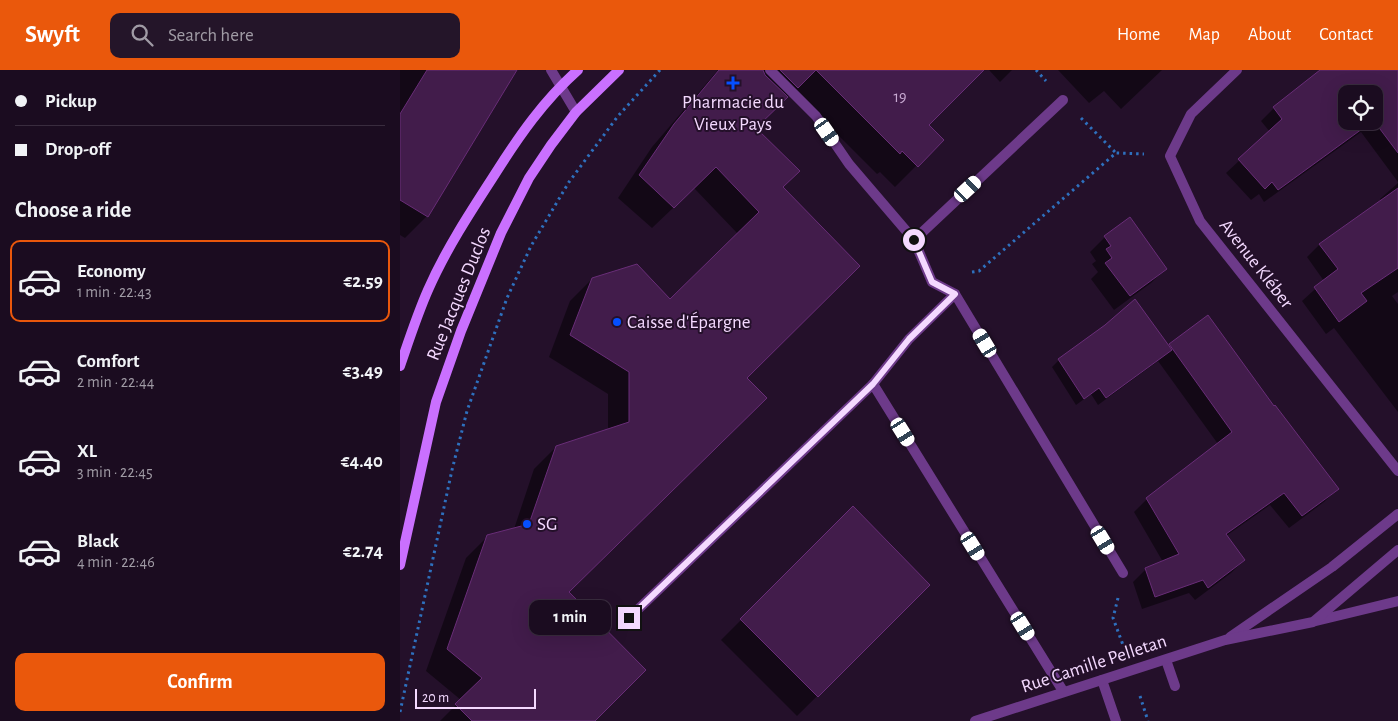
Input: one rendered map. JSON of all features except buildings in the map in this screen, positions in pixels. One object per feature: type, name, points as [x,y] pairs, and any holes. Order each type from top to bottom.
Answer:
[{"type":"main road","name":"Rue Jacques Duclos","points":[[400,366],[428,291],[450,248],[519,137],[561,86],[578,70]]},
{"type":"main road","name":"Rue Jacques Duclos","points":[[400,565],[436,402],[461,331],[501,233],[525,186],[551,145],[576,112],[620,70]]},
{"type":"street","points":[[551,70],[576,112]]},
{"type":"street","points":[[770,70],[816,116],[849,164],[914,240],[932,282],[955,294],[1123,573]]},
{"type":"street","points":[[1170,156],[1191,114],[1237,70]]},
{"type":"street","points":[[914,240],[1063,100]]},
{"type":"street","name":"Avenue Kléber","points":[[1170,156],[1200,221],[1398,471]]},
{"type":"street","points":[[629,618],[873,384],[909,339],[955,294]]},
{"type":"street","points":[[873,384],[1063,691]]},
{"type":"street","name":"Rue Camille Pelletan","points":[[1225,640],[1332,567],[1398,514]]},
{"type":"street","name":"Rue Camille Pelletan","points":[[1313,622],[1398,550]]},
{"type":"street","name":"Rue Camille Pelletan","points":[[975,721],[1225,640],[1313,622],[1398,601]]},
{"type":"street","points":[[1166,660],[1175,686]]},
{"type":"street","points":[[1102,680],[1116,721]]},
{"type":"path","points":[[400,712],[449,482],[467,411],[507,298],[531,246],[570,182],[618,116],[660,70]]},
{"type":"path","points":[[1063,100],[1116,153],[1170,156]]},
{"type":"path","points":[[932,282],[979,271],[1116,153]]},
{"type":"path","points":[[1123,573],[1114,618],[1132,671]]},
{"type":"place","name":"Pharmacie du Vieux Pays","points":[[733,83]]},
{"type":"place","name":"Caisse d'Épargne","points":[[617,322]]},
{"type":"place","name":"SG","points":[[527,524]]},
{"type":"route","points":[[629,618],[873,384],[909,339],[955,294],[932,282],[914,240]]}]
